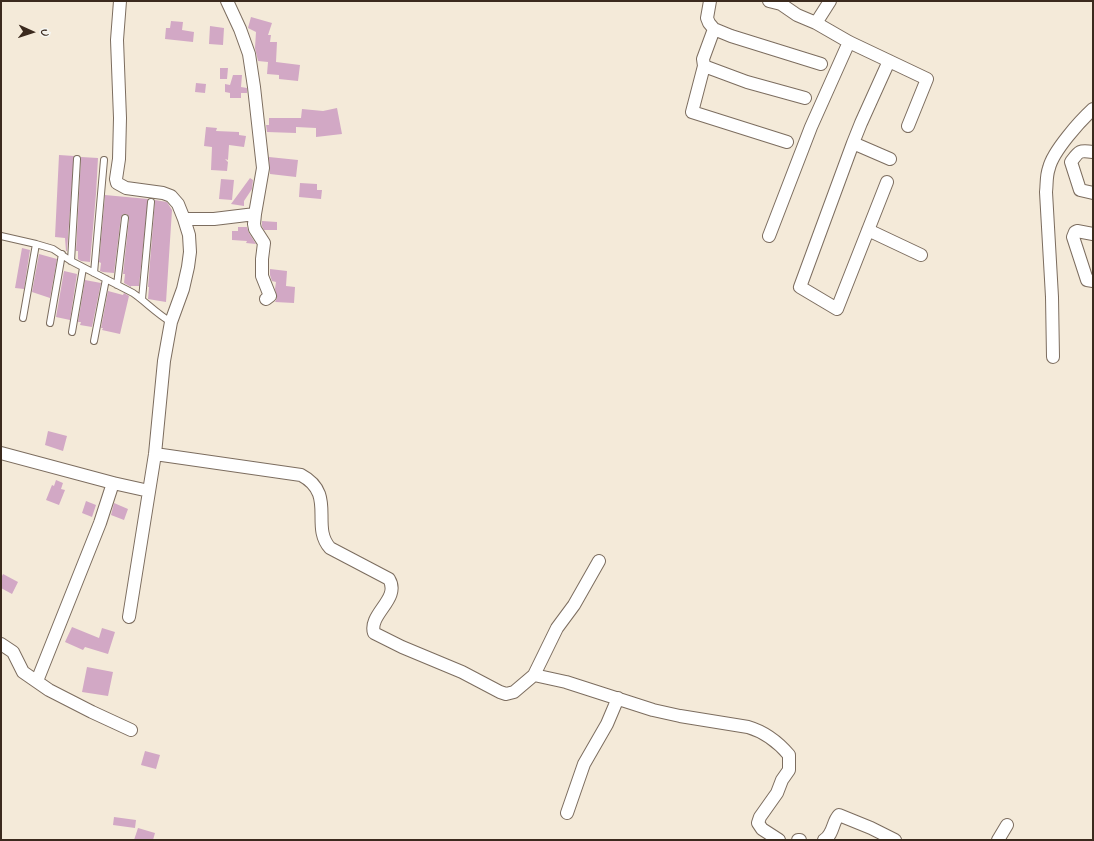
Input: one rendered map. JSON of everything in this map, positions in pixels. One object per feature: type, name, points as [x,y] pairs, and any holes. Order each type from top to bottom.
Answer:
[{"type":"street","points":[[120,1],[117,40],[120,118],[117,183],[129,189],[163,193],[171,196],[178,204],[184,219],[190,242],[188,267],[183,289],[170,322],[164,362],[155,454],[129,617]]},
{"type":"street","points":[[227,1],[240,29],[249,54],[257,110],[263,168],[254,214],[255,229],[264,243],[262,276],[270,296],[266,299]]},
{"type":"street","points":[[710,1],[707,18],[714,30],[821,64]]},
{"type":"street","points":[[770,1],[782,3],[797,15],[849,42],[927,79],[908,126]]},
{"type":"street","points":[[816,24],[830,1]]},
{"type":"street","points":[[714,30],[703,60],[704,66],[692,112],[786,142]]},
{"type":"street","points":[[770,236],[811,127],[849,42]]},
{"type":"street","points":[[887,182],[837,309],[800,287],[861,123],[889,61]]},
{"type":"street","points":[[704,66],[747,82],[805,98]]},
{"type":"street","points":[[1053,357],[1053,321],[1046,192],[1047,176],[1049,166],[1054,156],[1093,109]]},
{"type":"street","points":[[854,143],[890,159]]},
{"type":"street","points":[[1093,152],[1083,150],[1077,152],[1071,162],[1080,190],[1093,193]]},
{"type":"street","points":[[184,219],[214,219],[254,214]]},
{"type":"street","points":[[868,230],[921,255]]},
{"type":"street","points":[[1093,234],[1077,231],[1073,237],[1087,280],[1093,281]]},
{"type":"street","points":[[1,453],[113,483],[149,491]]},
{"type":"street","points":[[155,454],[301,475],[307,478],[315,486],[321,498],[322,527],[326,544],[330,548],[389,579],[392,585],[390,595],[373,624],[374,633],[462,672],[506,694],[514,692],[534,675],[558,628],[599,561]]},
{"type":"street","points":[[37,681],[100,523],[113,483]]},
{"type":"street","points":[[1,644],[13,652],[24,672],[49,690],[131,730]]},
{"type":"street","points":[[534,675],[566,682],[653,710],[748,727],[758,730],[780,744],[789,755],[789,770],[782,780],[777,793],[760,817],[758,823],[762,829],[779,840]]},
{"type":"street","points":[[567,813],[584,764],[607,724],[618,698]]},
{"type":"street","points":[[824,840],[830,835],[839,815],[895,840]]},
{"type":"street","points":[[998,840],[1007,825]]},
{"type":"lane","points":[[71,261],[77,159]]},
{"type":"lane","points":[[94,273],[104,160]]},
{"type":"lane","points":[[142,299],[151,202]]},
{"type":"lane","points":[[117,285],[124,218]]},
{"type":"lane","points":[[1,236],[53,249],[83,268],[142,299],[170,322]]},
{"type":"lane","points":[[23,318],[36,244]]},
{"type":"lane","points":[[50,322],[62,254]]},
{"type":"lane","points":[[72,332],[83,268]]},
{"type":"lane","points":[[94,341],[106,279]]},
{"type":"building","points":[[251,17],[272,23],[268,35],[271,35],[270,42],[277,42],[276,62],[300,65],[298,81],[279,79],[279,75],[267,74],[268,62],[258,61],[255,48],[256,32],[248,28]]},
{"type":"building","points":[[171,21],[183,22],[182,30],[194,32],[193,42],[165,39],[166,28],[170,28]]},
{"type":"building","points":[[210,26],[224,28],[223,45],[209,44]]},
{"type":"building","points":[[220,68],[228,68],[227,79],[220,79]]},
{"type":"building","points":[[233,75],[242,75],[241,87],[247,88],[247,93],[241,93],[241,98],[230,98],[230,93],[225,92],[225,84],[230,85]]},
{"type":"building","points":[[196,83],[206,84],[205,93],[195,92]]},
{"type":"building","points":[[337,108],[342,134],[316,137],[316,128],[296,127],[296,133],[267,132],[266,125],[269,125],[269,118],[301,118],[302,109],[323,111]]},
{"type":"building","points":[[206,127],[217,128],[216,131],[239,132],[239,135],[246,136],[244,147],[229,145],[228,160],[225,159],[228,162],[227,171],[211,170],[212,147],[204,146]]},
{"type":"building","points":[[59,155],[74,156],[67,251],[65,238],[55,237]]},
{"type":"building","points":[[81,157],[98,158],[90,262],[81,261],[78,259],[78,251],[76,251]]},
{"type":"building","points":[[269,157],[298,160],[296,177],[270,174]]},
{"type":"building","points":[[250,178],[253,180],[252,189],[244,201],[244,206],[231,204]]},
{"type":"building","points":[[221,179],[234,180],[232,200],[219,199]]},
{"type":"building","points":[[300,183],[317,184],[317,190],[322,190],[321,199],[299,197]]},
{"type":"building","points":[[105,195],[148,199],[139,286],[131,287],[124,283],[125,274],[123,274],[129,219],[129,216],[126,214],[123,214],[121,217],[114,273],[100,271],[101,263],[99,262]]},
{"type":"building","points":[[155,200],[167,202],[172,210],[166,302],[148,299]]},
{"type":"building","points":[[262,221],[277,222],[277,230],[264,230]]},
{"type":"building","points":[[238,227],[247,227],[256,244],[246,243],[247,241],[232,240],[232,231],[238,231]]},
{"type":"building","points":[[22,248],[30,250],[24,289],[15,288]]},
{"type":"building","points":[[39,254],[57,259],[50,298],[32,292]]},
{"type":"building","points":[[270,269],[287,271],[286,286],[295,287],[294,303],[275,302],[277,298],[275,289],[276,282],[272,281]]},
{"type":"building","points":[[64,271],[77,274],[70,320],[56,317]]},
{"type":"building","points":[[85,280],[101,283],[92,327],[80,325],[81,322],[78,322]]},
{"type":"building","points":[[108,291],[123,295],[124,293],[129,296],[120,334],[102,330],[103,328],[101,328]]},
{"type":"building","points":[[48,431],[67,436],[63,451],[45,445]]},
{"type":"building","points":[[56,480],[63,483],[61,489],[65,490],[59,505],[46,500],[52,485],[54,486]]},
{"type":"building","points":[[86,501],[96,505],[92,517],[82,513]]},
{"type":"building","points":[[114,503],[128,509],[124,520],[111,515]]},
{"type":"building","points":[[3,574],[18,582],[12,594],[1,588],[1,578]]},
{"type":"building","points":[[72,627],[99,638],[102,628],[115,632],[108,654],[85,647],[83,650],[65,642]]},
{"type":"building","points":[[87,667],[113,672],[108,696],[82,692]]},
{"type":"building","points":[[145,751],[160,755],[156,769],[141,765]]},
{"type":"building","points":[[114,817],[136,820],[135,828],[113,825]]},
{"type":"building","points":[[138,828],[155,833],[153,840],[134,840]]}]
